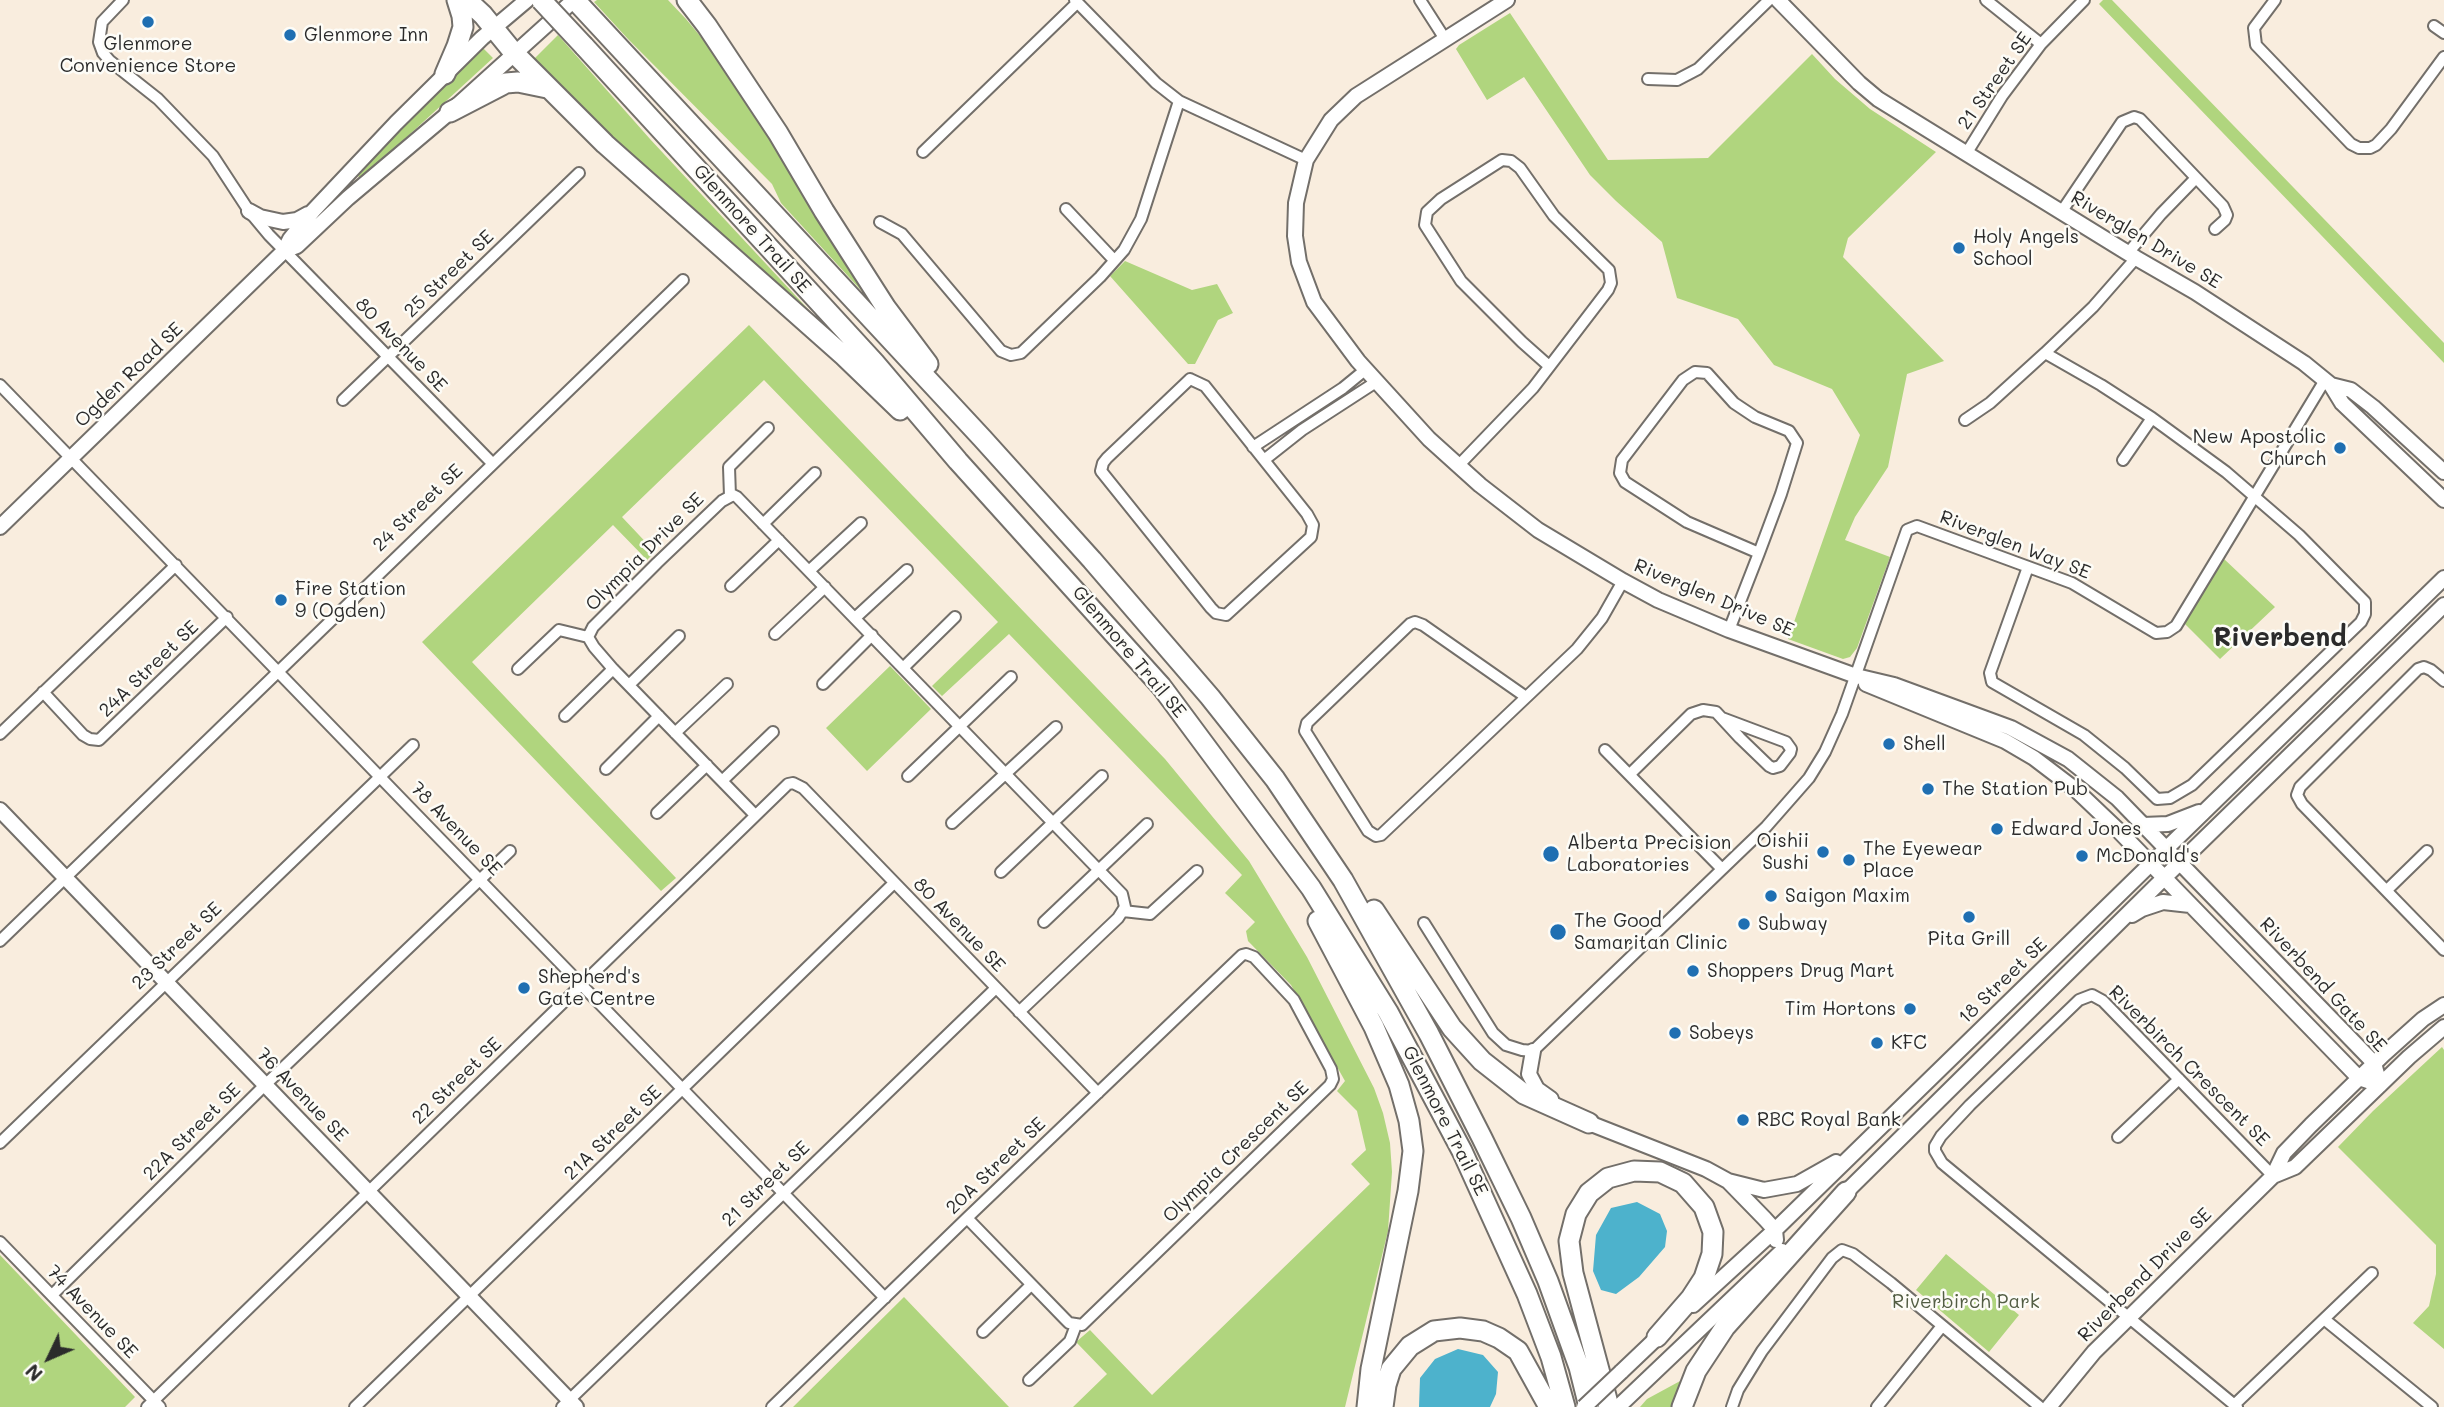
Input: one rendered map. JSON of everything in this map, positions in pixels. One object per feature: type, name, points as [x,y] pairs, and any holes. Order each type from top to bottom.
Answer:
[{"type":"highway","points":[[445,74],[463,27],[463,16],[457,0]]},
{"type":"highway","points":[[467,0],[548,89],[605,145],[844,356],[930,440],[958,461]]},
{"type":"highway","name":"Glenmore Trail SE","points":[[541,0],[874,362],[958,461],[1161,686],[1311,888],[1341,933],[1462,1151],[1500,1230],[1551,1357],[1565,1407]]},
{"type":"highway","name":"Glenmore Trail SE","points":[[574,0],[982,439],[1183,666],[1275,779],[1348,890],[1429,1034],[1482,1138],[1548,1281],[1579,1367],[1587,1407]]},
{"type":"highway","points":[[677,0],[727,58]]},
{"type":"highway","points":[[687,0],[708,26],[778,133],[886,308],[982,439]]},
{"type":"highway","points":[[450,112],[506,83],[518,82],[548,89]]},
{"type":"highway","points":[[1275,779],[1326,840],[1423,986],[1468,1047],[1504,1080],[1524,1094],[1589,1123]]},
{"type":"highway","points":[[1244,797],[1329,939],[1369,1016],[1399,1085],[1409,1121],[1413,1151],[1408,1191],[1371,1368],[1367,1407]]},
{"type":"highway","points":[[1609,1407],[1573,1273],[1569,1241],[1576,1214],[1589,1193],[1608,1178],[1634,1171],[1660,1172],[1683,1183],[1704,1207],[1713,1233],[1712,1254],[1704,1278],[1691,1298],[1657,1337]]},
{"type":"highway","points":[[1682,1407],[1696,1371],[1725,1327],[1846,1192]]},
{"type":"highway","points":[[1383,1407],[1385,1385],[1391,1369],[1410,1346],[1434,1331],[1460,1328],[1483,1331],[1518,1351],[1549,1407]]},
{"type":"street","name":"80 Avenue SE","points":[[123,0],[102,22],[99,42],[103,53],[159,99],[213,156],[249,211],[284,251],[492,463]]},
{"type":"street","points":[[493,29],[527,0]]},
{"type":"street","points":[[514,53],[574,0]]},
{"type":"street","points":[[1420,0],[1445,39]]},
{"type":"street","name":"Riverglen Drive SE","points":[[1507,0],[1356,96],[1331,120],[1306,160],[1294,219],[1301,271],[1314,302],[1365,370],[1458,466],[1538,530],[1623,581],[1658,600],[1729,630],[1856,676],[1894,685],[1966,710],[2011,728],[2043,744],[2102,785],[2166,849]]},
{"type":"street","points":[[1648,79],[1677,80],[1698,69],[1769,0]]},
{"type":"street","name":"Riverglen Drive SE","points":[[1778,0],[1878,99],[2195,292],[2258,332],[2328,382],[2351,390],[2409,437],[2444,472]]},
{"type":"street","points":[[1986,0],[2040,44]]},
{"type":"street","name":"21 Street SE","points":[[1966,154],[2002,96],[2040,44],[2084,0]]},
{"type":"street","points":[[2275,0],[2254,28],[2256,45],[2351,144],[2359,148],[2376,145],[2391,129],[2444,57]]},
{"type":"street","points":[[923,152],[1076,1],[1156,83],[1179,101],[1306,160]]},
{"type":"street","points":[[2434,26],[2444,33]]},
{"type":"street","name":"Ogden Road SE","points":[[0,527],[284,251],[290,239],[313,211],[445,74],[493,29]]},
{"type":"street","name":"Ogden Road SE","points":[[284,251],[297,246],[514,53]]},
{"type":"street","points":[[880,222],[902,234],[1001,351],[1011,355],[1024,350],[1124,250],[1140,219],[1179,101]]},
{"type":"street","points":[[2062,211],[2122,122],[2128,118],[2140,118],[2223,206],[2227,215],[2215,229]]},
{"type":"street","points":[[1458,466],[1510,414],[1549,366],[1608,290],[1612,278],[1605,266],[1554,216],[1516,164],[1502,160],[1441,198],[1427,212],[1425,225],[1461,281],[1549,366]]},
{"type":"street","name":"25 Street SE","points":[[344,400],[579,173]]},
{"type":"street","points":[[1965,420],[1990,403],[2092,307],[2161,214],[2196,178]]},
{"type":"street","points":[[1066,209],[1114,260]]},
{"type":"street","points":[[249,211],[271,221],[289,222],[313,211]]},
{"type":"street","name":"24 Street SE","points":[[0,941],[683,280]]},
{"type":"street","points":[[2028,567],[1990,673],[1992,682],[2084,735],[2125,768],[2157,799],[2170,798],[2201,777],[2361,622],[2367,609],[2365,602],[2299,535],[2205,455],[2101,385],[2045,353]]},
{"type":"street","points":[[1253,447],[1343,388],[1365,370]]},
{"type":"street","points":[[1729,630],[1759,553],[1797,449],[1797,443],[1789,431],[1755,417],[1734,403],[1707,373],[1695,372],[1684,380],[1622,460],[1622,478],[1687,522],[1759,553]]},
{"type":"street","points":[[1190,379],[1205,386],[1264,460],[1307,514],[1313,525],[1313,532],[1311,537],[1231,612],[1221,615],[1211,608],[1104,475],[1101,467],[1107,458],[1190,379]]},
{"type":"street","points":[[1264,460],[1302,430],[1376,382]]},
{"type":"street","name":"Riverglen Drive SE","points":[[2328,382],[2342,403],[2444,500]]},
{"type":"street","name":"Riverglen Way SE","points":[[1533,1051],[1786,806],[1809,778],[1832,738],[1907,530],[1917,526],[2072,583],[2156,633],[2166,632],[2176,626],[2254,496],[2328,382]]},
{"type":"street","name":"78 Avenue SE","points":[[0,385],[885,1298]]},
{"type":"street","points":[[2123,460],[2152,418]]},
{"type":"street","name":"Olympia Drive SE","points":[[730,496],[729,467],[768,428]]},
{"type":"street","points":[[763,524],[815,473]]},
{"type":"street","name":"Olympia Drive SE","points":[[588,637],[593,627],[722,500],[730,496],[737,497],[1100,870],[1122,894],[1125,902],[1123,911]]},
{"type":"street","points":[[809,571],[861,523]]},
{"type":"street","points":[[731,586],[779,540]]},
{"type":"street","points":[[0,734],[176,565]]},
{"type":"street","points":[[855,618],[906,570]]},
{"type":"street","name":"18 Street SE","points":[[1587,1407],[1657,1337],[1775,1230],[2444,578]]},
{"type":"street","points":[[1526,697],[1415,622],[1309,721],[1305,732],[1368,831],[1376,836],[1387,831],[1577,649],[1623,581]]},
{"type":"street","points":[[775,634],[825,587]]},
{"type":"street","name":"18 Street SE","points":[[1618,1407],[1846,1192],[2179,862],[2444,605]]},
{"type":"street","name":"24A Street SE","points":[[43,692],[83,735],[93,740],[102,739],[227,617]]},
{"type":"street","points":[[903,668],[955,618]]},
{"type":"street","name":"Olympia Drive SE","points":[[518,669],[559,631],[588,637],[613,669],[755,815]]},
{"type":"street","points":[[822,684],[872,635]]},
{"type":"street","points":[[629,685],[679,636]]},
{"type":"street","points":[[2444,681],[2431,670],[2424,667],[2418,669],[2297,791],[2297,799],[2444,950]]},
{"type":"street","points":[[565,716],[613,669]]},
{"type":"street","name":"Riverglen Drive SE","points":[[1856,676],[1887,694],[2005,740],[2034,758],[2087,799],[2164,878]]},
{"type":"street","points":[[908,776],[1011,677]]},
{"type":"street","points":[[675,733],[727,684]]},
{"type":"street","points":[[1630,774],[1697,710],[1711,710],[1722,718],[1769,766],[1780,766],[1790,753],[1791,749],[1786,742],[1722,718]]},
{"type":"street","points":[[606,768],[659,716]]},
{"type":"street","points":[[952,823],[1056,727]]},
{"type":"street","points":[[722,781],[773,733]]},
{"type":"street","name":"23 Street SE","points":[[0,1143],[413,745]]},
{"type":"street","points":[[1605,750],[1722,869]]},
{"type":"street","points":[[657,813],[707,765]]},
{"type":"street","points":[[1001,872],[1102,776]]},
{"type":"street","name":"80 Avenue SE","points":[[793,783],[803,788],[1098,1093]]},
{"type":"street","name":"22 Street SE","points":[[153,1405],[755,815],[788,784],[793,783]]},
{"type":"street","name":"76 Avenue SE","points":[[0,810],[468,1296],[569,1405]]},
{"type":"street","points":[[2143,825],[2168,824],[2207,810]]},
{"type":"street","points":[[1044,922],[1147,824]]},
{"type":"street","name":"Riverbend Gate SE","points":[[2166,849],[2374,1063],[2380,1085]]},
{"type":"street","name":"22A Street SE","points":[[52,1295],[265,1085],[510,851]]},
{"type":"street","points":[[2387,890],[2427,851]]},
{"type":"street","points":[[1019,1012],[1123,911],[1150,914],[1196,871]]},
{"type":"street","name":"Riverbend Gate SE","points":[[2164,878],[2359,1078],[2380,1085]]},
{"type":"street","name":"21A Street SE","points":[[355,1407],[894,883]]},
{"type":"street","points":[[2118,924],[2142,909],[2163,902],[2190,905]]},
{"type":"street","points":[[1424,923],[1493,1032],[1506,1045],[1533,1051],[1529,1074],[1537,1089],[1589,1123],[1706,1169],[1728,1181],[1764,1190],[1791,1186],[1811,1178],[1860,1146]]},
{"type":"street","name":"20A Street SE","points":[[772,1407],[1238,957],[1246,954]]},
{"type":"street","name":"Olympia Crescent SE","points":[[1029,1380],[1070,1342],[1076,1325],[1087,1321],[1333,1082],[1331,1069],[1294,1000],[1254,957],[1246,954]]},
{"type":"street","name":"21 Street SE","points":[[569,1405],[782,1193],[996,988]]},
{"type":"street","name":"Riverbirch Crescent SE","points":[[2128,1317],[1942,1163],[1935,1146],[1970,1105],[2085,996],[2092,995],[2103,1001],[2273,1176]]},
{"type":"street","name":"Riverbend Drive SE","points":[[2049,1407],[2075,1372],[2128,1317],[2273,1176],[2284,1153],[2374,1063],[2423,1019],[2444,1005]]},
{"type":"street","name":"Riverbend Drive SE","points":[[2273,1176],[2295,1167],[2444,1027]]},
{"type":"street","points":[[2118,1137],[2179,1079]]},
{"type":"street","points":[[1728,1181],[1775,1230],[1775,1245],[1760,1272]]},
{"type":"street","points":[[967,1218],[1065,1319],[1076,1325]]},
{"type":"street","name":"74 Avenue SE","points":[[0,1241],[153,1405]]},
{"type":"street","points":[[1732,1407],[1738,1390],[1762,1350],[1832,1258],[1842,1250],[1863,1261],[2040,1407]]},
{"type":"street","points":[[2128,1317],[2235,1406],[2372,1273]]},
{"type":"street","points":[[983,1332],[1031,1285]]},
{"type":"street","points":[[2323,1319],[2432,1407]]},
{"type":"street","points":[[1877,1407],[1942,1326]]},
{"type":"green space","points":[[668,0],[686,19],[745,90],[880,311],[781,203],[772,184],[628,39],[594,2]]},
{"type":"green space","points":[[2103,0],[2112,0],[2444,343],[2444,363],[2099,4]]},
{"type":"green space","points":[[1510,13],[1608,160],[1708,158],[1812,54],[1835,79],[1870,109],[1936,152],[1848,238],[1843,257],[1944,361],[1907,374],[1888,467],[1855,517],[1845,540],[1890,557],[1857,648],[1850,657],[1843,659],[1788,639],[1860,435],[1832,389],[1774,365],[1738,319],[1677,298],[1662,242],[1590,175],[1524,77],[1487,100],[1456,49]]},
{"type":"green space","points":[[558,35],[650,139],[820,322],[653,180],[533,60]]},
{"type":"green space","points":[[482,47],[493,58],[361,179],[358,176],[397,133]]},
{"type":"green space","points":[[1125,261],[1192,290],[1217,284],[1233,313],[1218,320],[1195,364],[1188,364],[1110,276]]},
{"type":"green space","points":[[749,325],[1165,759],[1249,861],[1307,957],[1374,1088],[1390,1143],[1392,1172],[1388,1231],[1345,1407],[1073,1407],[1107,1374],[1076,1342],[1090,1330],[1152,1395],[1370,1184],[1351,1164],[1366,1150],[1357,1111],[1337,1091],[1345,1081],[1291,985],[1248,941],[1246,931],[1255,922],[1225,893],[1242,875],[1009,634],[942,696],[932,686],[998,622],[764,380],[622,517],[655,552],[647,560],[613,525],[472,662],[676,878],[661,891],[422,642]]},
{"type":"green space","points":[[2223,558],[2275,607],[2220,659],[2185,624],[2188,614]]},
{"type":"green space","points":[[890,666],[931,709],[867,771],[826,728]]},
{"type":"green space","points":[[2442,1047],[2444,1349],[2413,1323],[2429,1306],[2436,1274],[2436,1245],[2338,1147]]},
{"type":"green space","name":"Riverbirch Park","points":[[1946,1254],[2019,1315],[1989,1352],[1916,1290]]},
{"type":"green space","points":[[0,1255],[135,1397],[125,1407],[0,1407]]},
{"type":"green space","points":[[904,1297],[1009,1407],[793,1407]]},
{"type":"green space","points":[[1682,1380],[1675,1407],[1640,1407],[1647,1399]]},
{"type":"water","points":[[1637,1202],[1660,1214],[1667,1231],[1665,1247],[1639,1277],[1616,1294],[1601,1290],[1593,1271],[1596,1235],[1611,1208]]},
{"type":"water","points":[[1458,1349],[1483,1355],[1498,1372],[1496,1394],[1490,1407],[1419,1407],[1420,1378],[1435,1359]]},
{"type":"place","name":"Glenmore Convenience Store","points":[[148,22]]},
{"type":"place","name":"Glenmore Inn","points":[[290,35]]},
{"type":"place","name":"Holy Angels School","points":[[1959,248]]},
{"type":"place","name":"New Apostolic Church","points":[[2340,448]]},
{"type":"place","name":"Fire Station 9 (Ogden)","points":[[281,600]]},
{"type":"place","name":"Shell","points":[[1889,744]]},
{"type":"place","name":"The Station Pub","points":[[1928,789]]},
{"type":"place","name":"Edward Jones","points":[[1997,829]]},
{"type":"place","name":"Oishii Sushi","points":[[1823,852]]},
{"type":"place","name":"Alberta Precision Laboratories","points":[[1551,854]]},
{"type":"place","name":"McDonald's","points":[[2082,856]]},
{"type":"place","name":"The Eyewear Place","points":[[1849,860]]},
{"type":"place","name":"Saigon Maxim","points":[[1771,896]]},
{"type":"place","name":"Pita Grill","points":[[1969,917]]},
{"type":"place","name":"Subway","points":[[1744,924]]},
{"type":"place","name":"The Good Samaritan Clinic","points":[[1558,932]]},
{"type":"place","name":"Shoppers Drug Mart","points":[[1693,971]]},
{"type":"place","name":"Shepherd's Gate Centre","points":[[524,988]]},
{"type":"place","name":"Tim Hortons","points":[[1910,1009]]},
{"type":"place","name":"Sobeys","points":[[1675,1033]]},
{"type":"place","name":"KFC","points":[[1877,1043]]},
{"type":"place","name":"RBC Royal Bank","points":[[1743,1120]]},
{"type":"district","name":"Riverbend","points":[[2280,638]]}]
